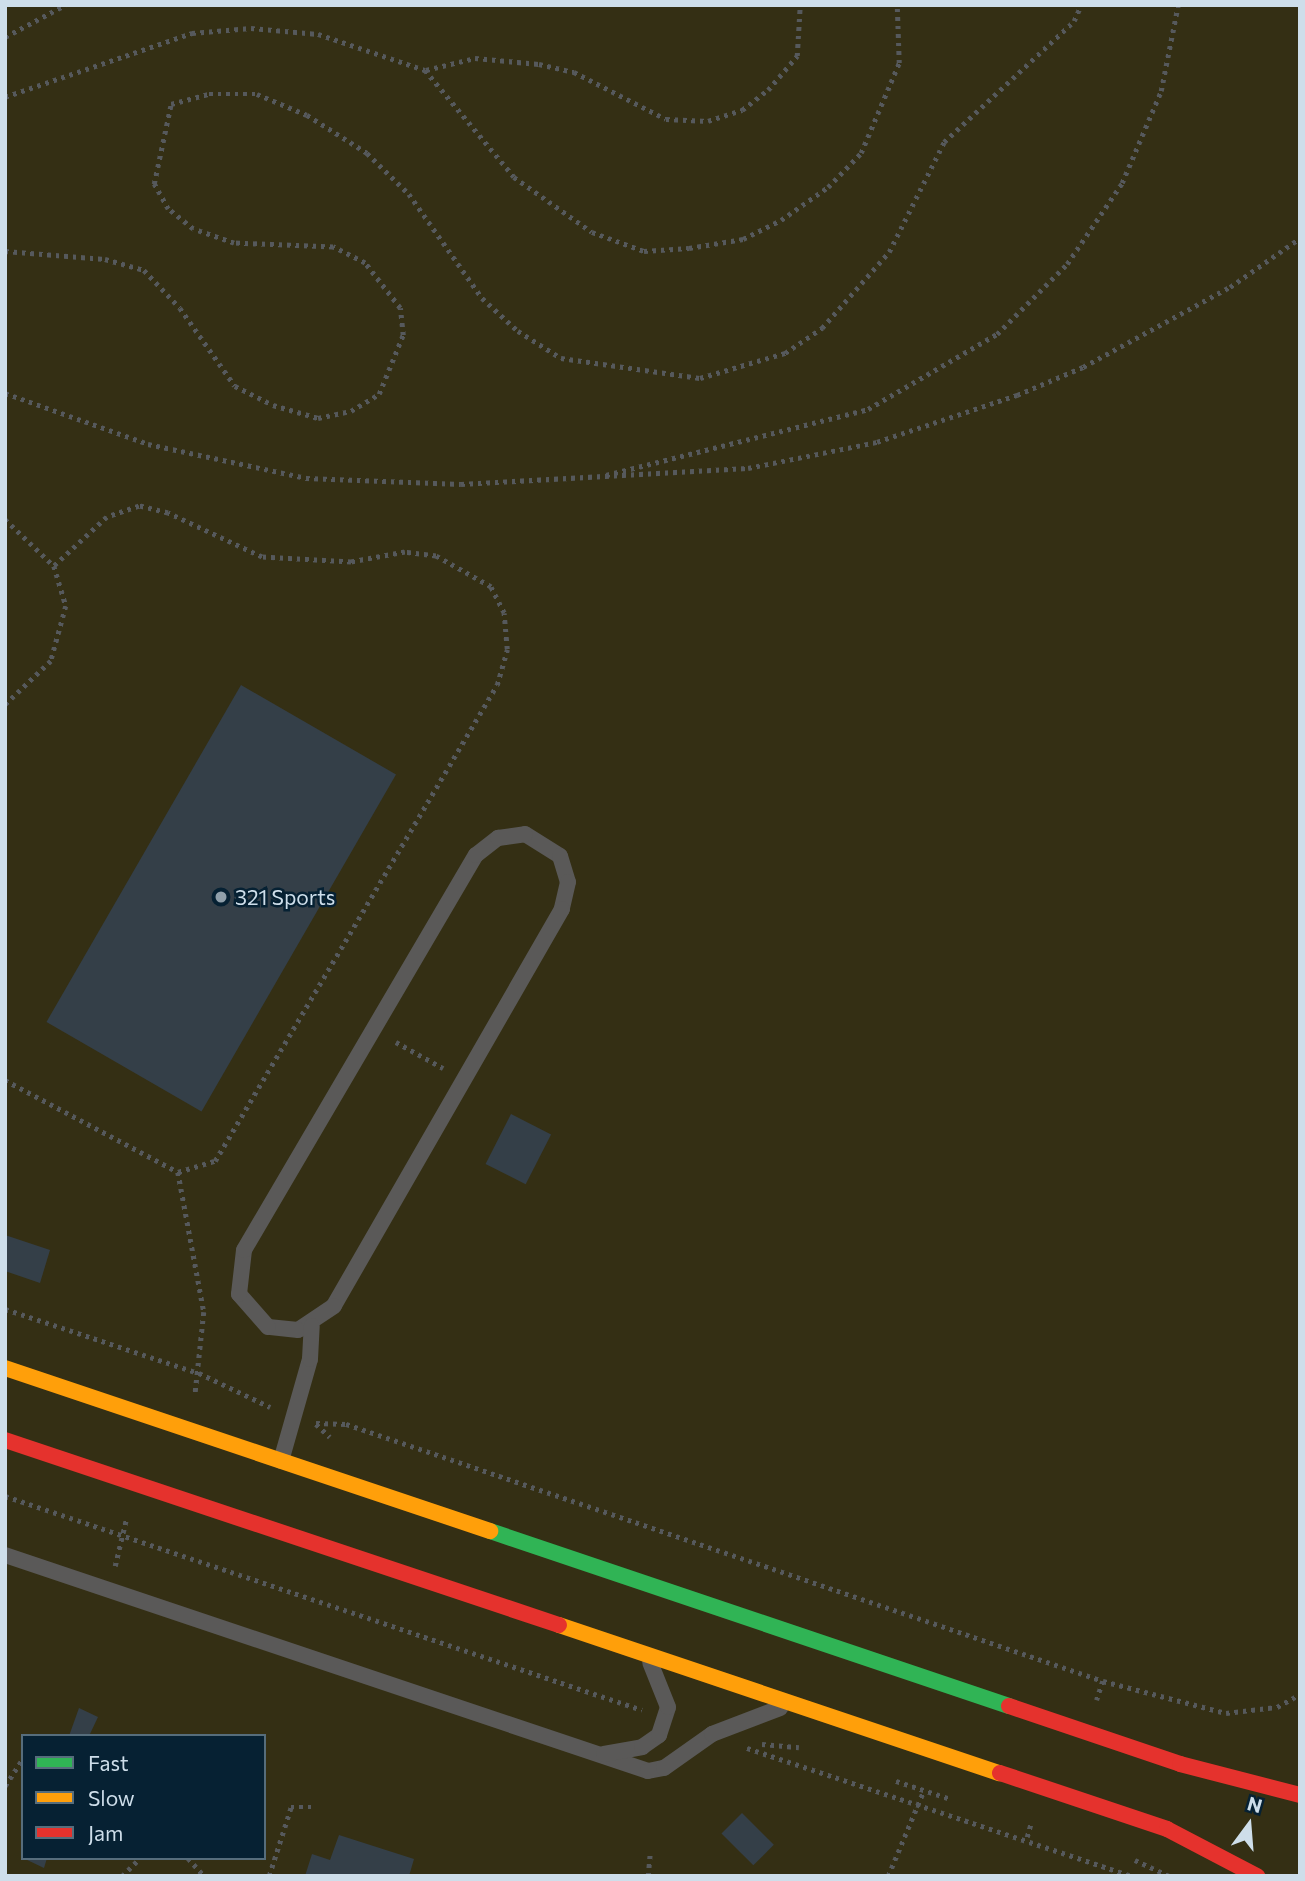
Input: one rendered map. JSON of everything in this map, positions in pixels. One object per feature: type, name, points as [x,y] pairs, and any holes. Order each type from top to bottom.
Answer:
[{"type":"main road","points":[[5,1368],[1180,1764],[1300,1795]]},
{"type":"main road","points":[[5,1440],[793,1704],[931,1755],[1167,1829],[1257,1876]]},
{"type":"lane","points":[[498,838],[538,838],[560,856],[567,896],[464,1079],[334,1306],[312,1326],[283,1331],[255,1318],[239,1294],[238,1264],[476,855],[498,838]]},
{"type":"lane","points":[[281,1461],[310,1359],[312,1326]]},
{"type":"lane","points":[[5,1555],[598,1754],[657,1771],[712,1734],[793,1704]]},
{"type":"lane","points":[[598,1754],[642,1747],[659,1735],[667,1694],[648,1657]]},
{"type":"path","points":[[5,37],[65,5]]},
{"type":"path","points":[[425,70],[475,58],[539,64],[574,72],[666,119],[708,121],[742,110],[768,90],[797,56],[800,5]]},
{"type":"path","points":[[5,97],[41,89],[121,52],[192,33],[251,28],[318,34],[425,70],[514,177],[592,232],[643,251],[689,248],[743,239],[781,220],[828,187],[861,153],[898,63],[897,5]]},
{"type":"path","points":[[5,251],[105,259],[144,270],[180,308],[235,386],[273,405],[318,418],[351,411],[379,394],[403,335],[395,299],[365,263],[333,247],[234,243],[193,229],[168,209],[154,184],[171,104],[209,94],[257,94],[307,115],[367,153],[410,194],[482,298],[518,331],[561,358],[700,378],[785,353],[822,328],[889,252],[944,142],[1074,21],[1081,5]]},
{"type":"path","points":[[602,477],[648,460],[773,437],[868,409],[997,334],[1067,264],[1122,183],[1161,91],[1178,5]]},
{"type":"path","points":[[5,393],[148,444],[306,478],[386,485],[602,477],[748,468],[945,423],[1083,367],[1230,287],[1300,238]]},
{"type":"path","points":[[5,1080],[178,1172],[205,1169],[226,1149],[496,685],[508,629],[491,587],[449,560],[405,552],[351,562],[262,557],[152,506],[107,517],[54,566]]},
{"type":"path","points":[[5,519],[54,566],[66,606],[59,645],[39,676],[5,705]]},
{"type":"path","points":[[373,1030],[464,1079]]},
{"type":"path","points":[[178,1172],[199,1258],[204,1312],[199,1373],[193,1404]]},
{"type":"path","points":[[5,1310],[199,1373],[276,1409]]},
{"type":"path","points":[[316,1423],[346,1424],[1103,1681],[1226,1713],[1277,1707],[1300,1694]]},
{"type":"path","points":[[5,1496],[656,1714]]},
{"type":"path","points":[[114,1570],[122,1535]]},
{"type":"path","points":[[1095,1707],[1103,1681]]},
{"type":"path","points":[[806,1747],[742,1745],[1027,1837],[1132,1876]]},
{"type":"path","points":[[888,1876],[921,1804],[931,1755]]},
{"type":"path","points":[[5,1786],[21,1761]]},
{"type":"path","points":[[884,1776],[959,1801]]},
{"type":"path","points":[[270,1876],[291,1807],[314,1807]]},
{"type":"path","points":[[1019,1819],[1031,1823],[1027,1837]]},
{"type":"path","points":[[648,1876],[650,1853]]},
{"type":"path","points":[[122,1876],[138,1860]]},
{"type":"path","points":[[190,1860],[204,1876]]},
{"type":"sand","points":[[5,5],[1300,5],[1300,1876],[5,1876]]},
{"type":"building","name":"321 Sports","points":[[241,685],[396,774],[202,1111],[46,1022]]},
{"type":"building","points":[[511,1114],[551,1134],[526,1184],[486,1164]]},
{"type":"building","points":[[5,1235],[50,1250],[40,1283],[5,1271]]},
{"type":"building","points":[[79,1708],[98,1717],[90,1734],[70,1734]]},
{"type":"building","points":[[742,1813],[774,1845],[753,1865],[721,1834]]},
{"type":"building","points":[[339,1835],[414,1859],[409,1876],[305,1876],[312,1854],[330,1860]]},
{"type":"building","points":[[27,1860],[46,1860],[44,1868]]},
{"type":"traffic: fast","points":[[490,1531],[1009,1706]]},
{"type":"traffic: slow","points":[[5,1368],[490,1531]]},
{"type":"traffic: slow","points":[[559,1625],[1000,1773]]},
{"type":"traffic: jam","points":[[5,1440],[559,1625]]},
{"type":"traffic: jam","points":[[1009,1706],[1180,1764],[1300,1795]]},
{"type":"traffic: jam","points":[[1000,1773],[1167,1829],[1257,1876]]},
{"type":"place","name":"321 Sports","points":[[221,897]]}]
